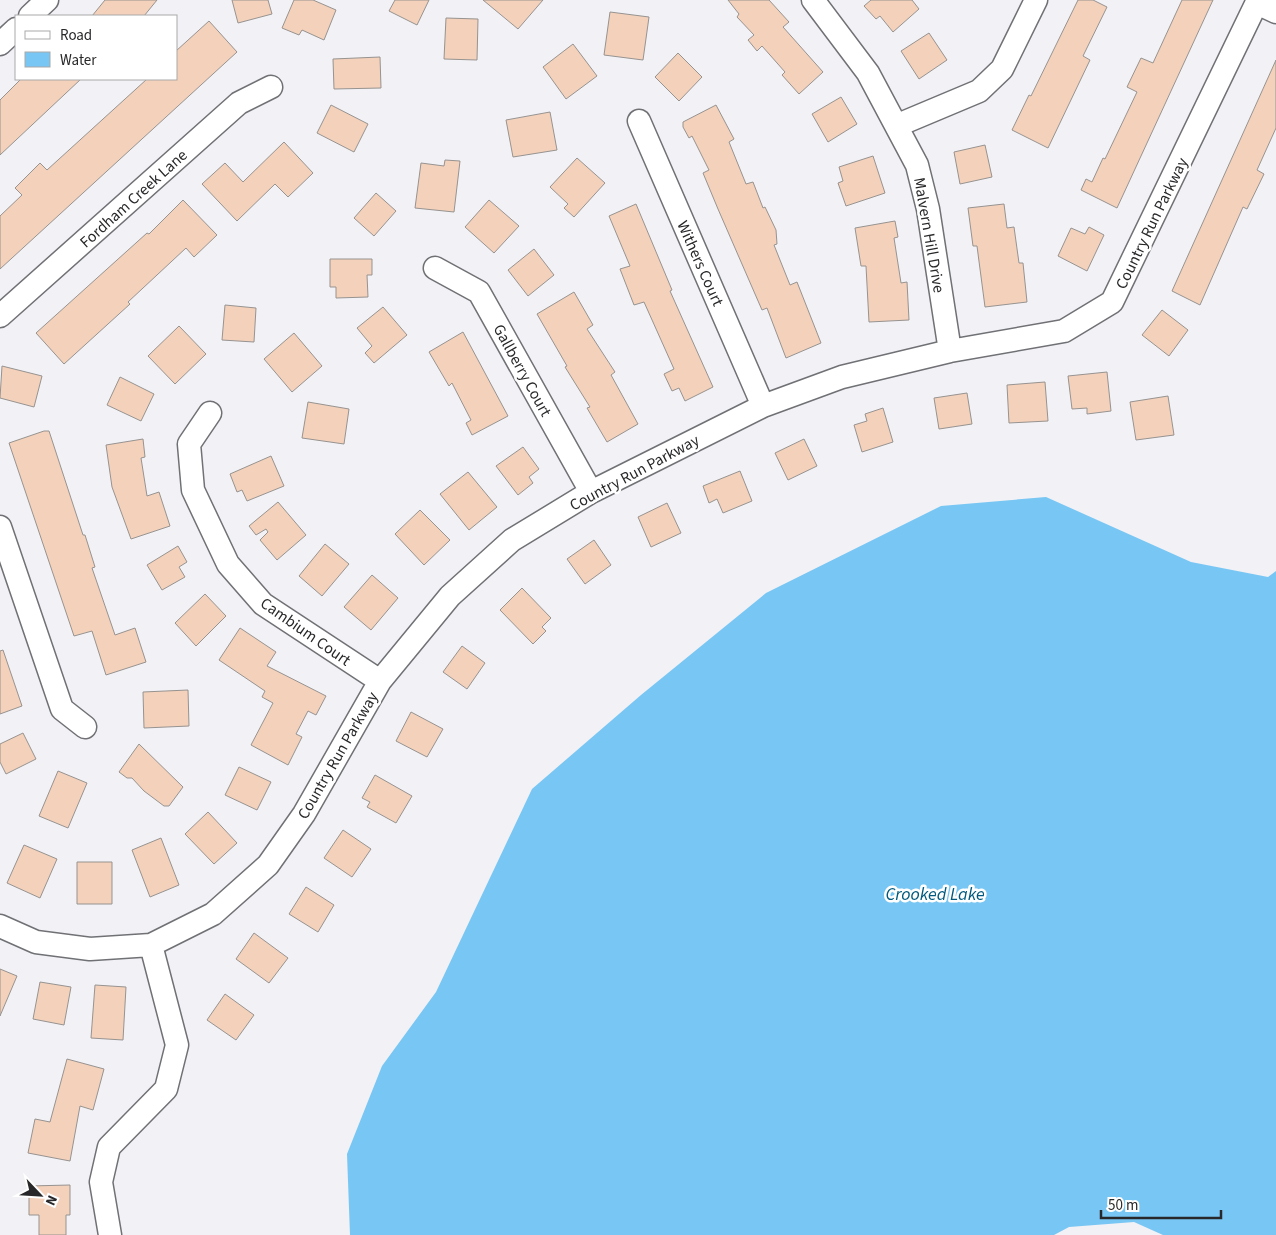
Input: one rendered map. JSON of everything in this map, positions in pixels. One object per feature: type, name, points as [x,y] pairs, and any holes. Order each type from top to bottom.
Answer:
[{"type":"street","points":[[31,15],[48,0]]},
{"type":"street","name":"Malvern Hill Drive","points":[[813,0],[868,73],[898,125],[917,165],[928,209],[950,351]]},
{"type":"street","points":[[898,125],[978,91],[1002,69],[1036,0]]},
{"type":"street","name":"Country Run Parkway","points":[[0,926],[36,942],[90,949],[151,945],[213,914],[268,865],[304,814],[380,681],[457,590],[512,540],[591,492],[764,406],[842,377],[950,351],[1064,331],[1112,302],[1264,5]]},
{"type":"street","points":[[0,44],[15,30]]},
{"type":"street","name":"Fordham Creek Lane","points":[[1,313],[240,103],[271,86]]},
{"type":"street","name":"Withers Court","points":[[639,121],[764,406]]},
{"type":"street","name":"Gallberry Court","points":[[435,268],[479,292],[591,492]]},
{"type":"street","name":"Cambium Court","points":[[210,413],[189,444],[193,490],[228,564],[263,604],[380,681]]},
{"type":"street","points":[[0,527],[62,709],[85,727]]},
{"type":"street","points":[[110,1235],[101,1182],[110,1147],[166,1089],[178,1044],[151,945]]},
{"type":"water","name":"Crooked Lake","points":[[1046,497],[1191,562],[1268,577],[1276,571],[1276,1235],[1163,1235],[1134,1222],[1069,1227],[1054,1235],[350,1235],[347,1154],[382,1066],[436,992],[532,789],[641,695],[766,593],[941,506]]},
{"type":"building","points":[[105,0],[157,0],[145,15],[93,15]]},
{"type":"building","points":[[232,0],[268,0],[272,14],[238,23]]},
{"type":"building","points":[[294,0],[313,0],[336,10],[324,40],[302,30],[299,35],[282,28]]},
{"type":"building","points":[[395,0],[429,0],[417,25],[389,11]]},
{"type":"building","points":[[483,0],[543,0],[518,29]]},
{"type":"building","points":[[728,0],[769,0],[789,22],[783,27],[823,72],[799,94],[782,75],[785,72],[762,46],[757,51],[748,40],[754,35],[737,17],[739,14]]},
{"type":"building","points":[[871,0],[912,0],[919,9],[893,32],[880,16],[876,19],[864,6]]},
{"type":"building","points":[[1078,0],[1093,0],[1107,7],[1083,56],[1090,60],[1048,148],[1012,130],[1029,95],[1031,96]]},
{"type":"building","points":[[1182,0],[1213,0],[1117,208],[1081,190],[1086,179],[1092,182],[1137,92],[1127,87],[1141,58],[1153,63]]},
{"type":"building","points":[[610,12],[649,17],[643,60],[604,55]]},
{"type":"building","points":[[446,18],[478,19],[477,60],[444,59]]},
{"type":"building","points":[[209,21],[237,52],[0,269],[0,216],[22,195],[15,188],[40,163],[47,170],[146,80],[178,80],[178,49]]},
{"type":"building","points":[[929,33],[947,60],[919,79],[901,51]]},
{"type":"building","points":[[573,44],[597,76],[566,99],[543,67]]},
{"type":"building","points":[[678,53],[702,77],[679,101],[655,77]]},
{"type":"building","points":[[380,57],[381,88],[334,89],[333,59]]},
{"type":"building","points":[[1276,60],[1276,128],[1257,170],[1264,174],[1247,209],[1243,207],[1200,305],[1172,291]]},
{"type":"building","points":[[20,80],[80,80],[0,155],[0,100]]},
{"type":"building","points":[[841,97],[857,124],[828,142],[812,114]]},
{"type":"building","points":[[331,105],[368,124],[354,152],[317,133]]},
{"type":"building","points":[[716,105],[734,139],[729,142],[746,184],[753,182],[763,208],[765,207],[776,230],[777,244],[774,245],[790,285],[797,282],[821,343],[786,358],[767,308],[762,310],[703,173],[709,170],[692,136],[689,138],[683,127],[683,122]]},
{"type":"building","points":[[550,112],[557,150],[513,157],[506,120]]},
{"type":"building","points":[[284,142],[313,173],[288,197],[275,184],[237,221],[202,184],[225,163],[243,182]]},
{"type":"building","points":[[985,145],[992,177],[960,184],[954,152]]},
{"type":"building","points":[[873,156],[885,193],[846,206],[838,183],[843,181],[839,167]]},
{"type":"building","points":[[577,158],[605,183],[574,217],[564,208],[568,204],[550,187]]},
{"type":"building","points":[[445,160],[460,161],[454,212],[415,208],[421,163],[444,166]]},
{"type":"building","points":[[376,193],[396,211],[374,236],[354,218]]},
{"type":"building","points":[[183,200],[217,235],[194,257],[186,248],[128,302],[130,304],[64,364],[36,333],[147,233],[149,234]]},
{"type":"building","points":[[489,200],[519,226],[494,253],[465,227]]},
{"type":"building","points":[[636,204],[672,290],[670,291],[713,387],[685,401],[679,388],[672,391],[664,374],[674,369],[644,302],[634,305],[620,269],[630,266],[609,216]]},
{"type":"building","points":[[1004,204],[1007,228],[1014,227],[1019,263],[1023,263],[1027,302],[985,307],[977,246],[973,246],[968,208]]},
{"type":"building","points":[[895,221],[898,237],[894,238],[901,283],[907,282],[909,320],[869,322],[866,266],[861,266],[855,228]]},
{"type":"building","points":[[1089,227],[1104,235],[1087,271],[1058,256],[1071,228],[1085,234]]},
{"type":"building","points":[[534,249],[554,275],[528,296],[508,270]]},
{"type":"building","points":[[330,259],[372,259],[372,275],[367,275],[368,297],[336,298],[336,287],[330,287]]},
{"type":"building","points":[[574,292],[593,325],[587,329],[615,372],[611,375],[638,424],[607,442],[587,408],[590,407],[565,367],[567,366],[537,314]]},
{"type":"building","points":[[225,305],[256,308],[254,342],[222,340]]},
{"type":"building","points":[[383,307],[407,335],[374,363],[365,353],[372,346],[357,328]]},
{"type":"building","points":[[1162,310],[1188,330],[1169,356],[1142,335]]},
{"type":"building","points":[[179,326],[206,354],[175,384],[148,356]]},
{"type":"building","points":[[463,332],[508,416],[472,435],[466,423],[471,420],[452,383],[449,386],[429,352]]},
{"type":"building","points":[[294,333],[322,366],[292,392],[264,359]]},
{"type":"building","points":[[2,366],[42,376],[34,407],[0,398]]},
{"type":"building","points":[[1107,372],[1111,411],[1087,414],[1087,408],[1072,409],[1068,376]]},
{"type":"building","points":[[120,377],[154,394],[141,421],[107,405]]},
{"type":"building","points":[[1045,382],[1048,421],[1009,423],[1007,385]]},
{"type":"building","points":[[967,393],[972,424],[939,429],[934,398]]},
{"type":"building","points":[[1168,396],[1174,435],[1136,440],[1130,402]]},
{"type":"building","points":[[308,402],[349,409],[344,444],[302,438]]},
{"type":"building","points":[[883,408],[893,442],[862,452],[854,425],[867,421],[865,414]]},
{"type":"building","points":[[49,431],[83,535],[85,535],[95,567],[92,568],[115,635],[135,628],[146,662],[106,675],[92,631],[74,636],[9,443]]},
{"type":"building","points":[[143,439],[145,457],[141,458],[147,496],[159,492],[170,526],[131,539],[112,487],[106,445]]},
{"type":"building","points":[[804,439],[817,466],[788,480],[775,453]]},
{"type":"building","points":[[523,447],[539,469],[529,477],[533,483],[518,495],[496,466]]},
{"type":"building","points":[[271,456],[284,486],[247,501],[242,490],[237,492],[230,474]]},
{"type":"building","points":[[740,471],[752,501],[723,513],[717,499],[709,503],[703,486]]},
{"type":"building","points":[[468,472],[497,507],[469,530],[440,494]]},
{"type":"building","points":[[278,502],[306,535],[277,560],[260,540],[268,532],[266,529],[256,535],[249,526]]},
{"type":"building","points":[[667,503],[681,533],[651,547],[638,517]]},
{"type":"building","points":[[420,510],[450,540],[424,565],[395,534]]},
{"type":"building","points":[[594,540],[611,565],[585,584],[567,559]]},
{"type":"building","points":[[325,544],[349,564],[322,596],[299,576]]},
{"type":"building","points":[[178,546],[187,562],[179,567],[185,577],[162,590],[147,565]]},
{"type":"building","points":[[372,575],[398,598],[371,630],[344,607]]},
{"type":"building","points":[[522,588],[551,618],[542,627],[546,631],[533,644],[500,610]]},
{"type":"building","points":[[205,594],[226,616],[196,646],[175,623]]},
{"type":"building","points":[[240,628],[276,652],[267,666],[326,696],[316,715],[308,711],[296,734],[302,737],[288,765],[251,745],[273,703],[262,697],[265,691],[219,660]]},
{"type":"building","points":[[462,646],[485,663],[467,689],[443,672]]},
{"type":"building","points":[[3,650],[22,706],[0,714],[0,651]]},
{"type":"building","points":[[188,690],[189,726],[144,728],[143,692]]},
{"type":"building","points":[[411,712],[443,729],[427,757],[396,741]]},
{"type":"building","points":[[23,733],[36,759],[6,774],[0,762],[0,744]]},
{"type":"building","points":[[139,744],[183,787],[169,806],[164,806],[144,791],[132,778],[127,778],[119,772]]},
{"type":"building","points":[[239,767],[271,782],[257,810],[225,795]]},
{"type":"building","points":[[58,771],[87,783],[68,828],[39,816]]},
{"type":"building","points":[[375,775],[412,796],[396,823],[367,807],[370,802],[362,798]]},
{"type":"building","points":[[208,812],[237,843],[214,864],[185,834]]},
{"type":"building","points":[[343,830],[371,849],[352,877],[324,858]]},
{"type":"building","points":[[161,838],[179,885],[150,897],[132,850]]},
{"type":"building","points":[[24,845],[57,859],[40,898],[7,883]]},
{"type":"building","points":[[77,862],[112,862],[112,904],[77,904]]},
{"type":"building","points":[[306,887],[334,905],[318,932],[289,914]]},
{"type":"building","points":[[254,933],[288,958],[269,983],[236,959]]},
{"type":"building","points":[[0,969],[17,976],[0,1016]]},
{"type":"building","points":[[40,982],[71,987],[64,1025],[33,1019]]},
{"type":"building","points":[[95,985],[126,987],[123,1040],[91,1038]]},
{"type":"building","points":[[225,994],[254,1015],[236,1040],[207,1020]]},
{"type":"building","points":[[67,1059],[104,1069],[93,1110],[80,1106],[70,1161],[28,1153],[35,1119],[50,1122]]},
{"type":"building","points":[[70,1185],[70,1215],[66,1215],[66,1235],[39,1235],[39,1215],[29,1215],[29,1186]]}]
